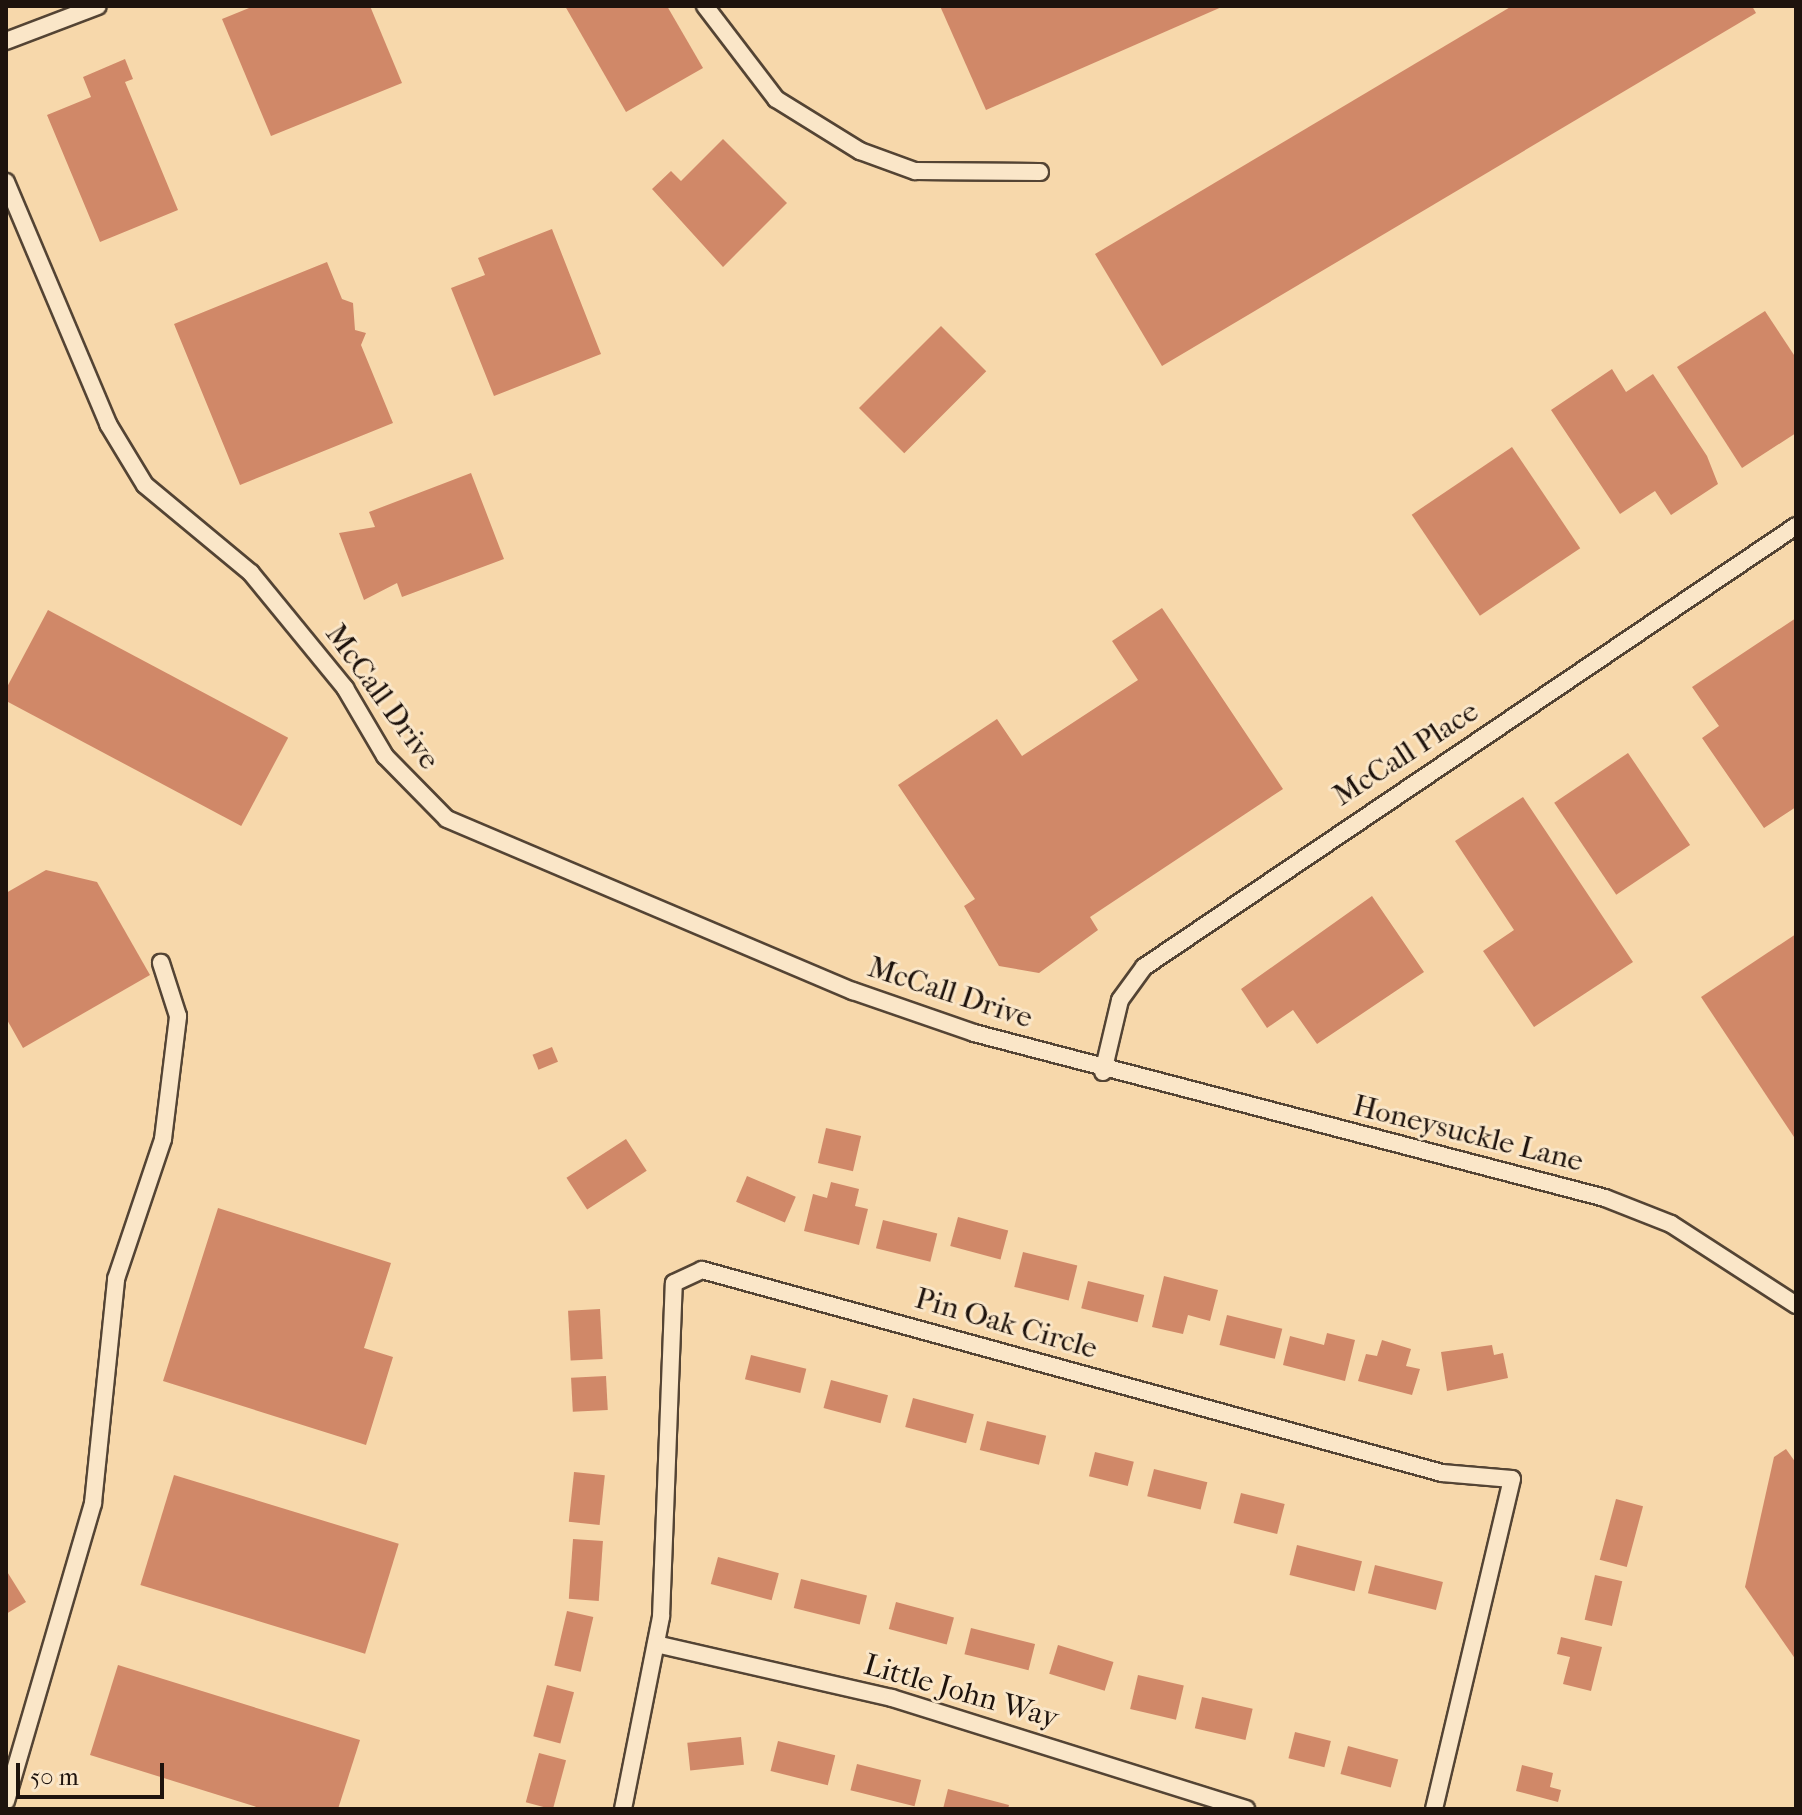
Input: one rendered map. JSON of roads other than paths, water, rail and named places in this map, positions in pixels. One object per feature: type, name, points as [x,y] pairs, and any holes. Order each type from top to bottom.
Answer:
[{"type":"street","points":[[6,41],[98,6]]},
{"type":"street","points":[[705,6],[776,99],[860,151],[915,171],[1040,172]]},
{"type":"street","name":"McCall Drive","points":[[6,182],[108,424],[145,485],[251,573],[345,688],[385,756],[447,819],[853,991],[1103,1072]]},
{"type":"street","name":"McCall Place","points":[[1103,1072],[1120,1000],[1144,967],[1796,526]]},
{"type":"street","points":[[6,1801],[93,1503],[116,1279],[163,1139],[178,1016],[161,963]]},
{"type":"street","name":"Honeysuckle Lane","points":[[1103,1072],[1605,1198],[1671,1224],[1796,1305]]},
{"type":"street","name":"Pin Oak Circle","points":[[623,1809],[656,1644],[671,1474],[674,1283],[702,1270],[752,1279],[1442,1473],[1512,1479],[1434,1809]]},
{"type":"street","name":"Little John Way","points":[[656,1644],[892,1698],[1246,1809]]}]
